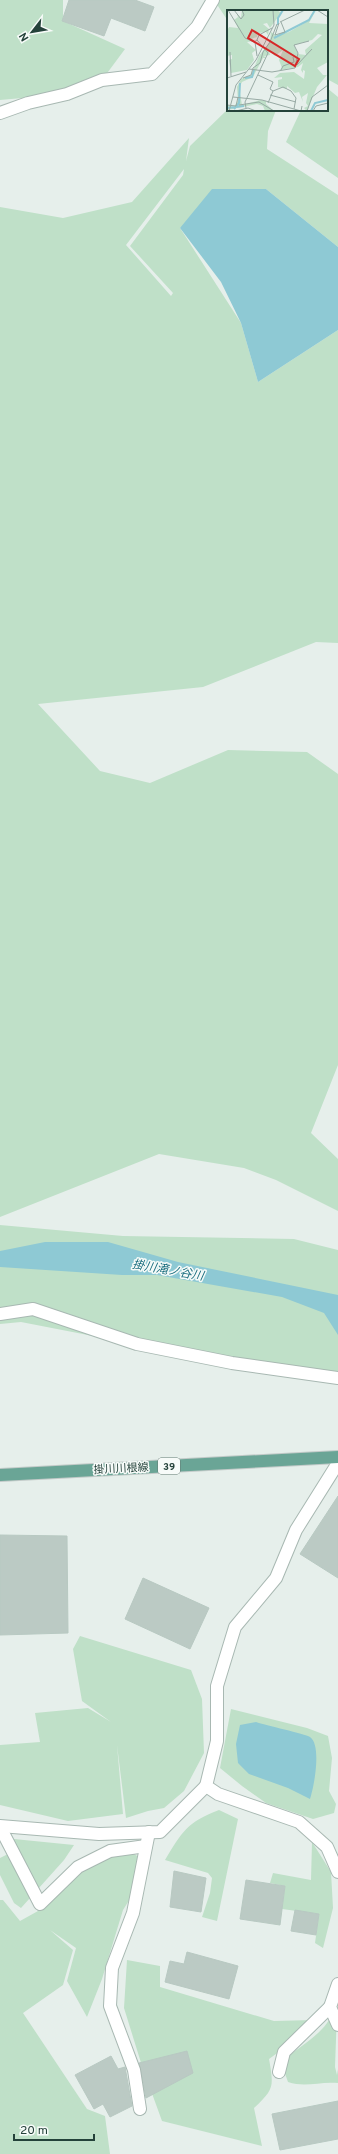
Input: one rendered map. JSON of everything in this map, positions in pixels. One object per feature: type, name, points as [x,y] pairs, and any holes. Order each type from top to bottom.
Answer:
[{"type":"main road","name":"掛川川根線","points":[[0,1475],[338,1457]]},
{"type":"street","points":[[0,113],[28,103],[67,94],[102,80],[152,74],[197,27],[214,0]]},
{"type":"street","points":[[0,1314],[33,1309],[137,1344],[232,1362],[338,1378]]},
{"type":"street","points":[[0,1826],[99,1834],[160,1832],[206,1786],[217,1741],[217,1686],[235,1627],[276,1578],[296,1530],[338,1463]]},
{"type":"street","points":[[206,1786],[218,1794],[298,1822],[328,1847],[338,1872]]},
{"type":"street","points":[[0,1826],[40,1904],[78,1867],[110,1851],[146,1846]]},
{"type":"street","points":[[140,2109],[134,2070],[110,2006],[112,1968],[133,1913],[149,1832]]},
{"type":"street","points":[[279,2072],[284,2052],[330,2007],[338,1984]]},
{"type":"street","points":[[330,2007],[338,2025]]},
{"type":"green space","points":[[0,0],[63,0],[63,21],[125,49],[102,80],[67,94],[0,100]]},
{"type":"green space","points":[[214,0],[338,0],[338,85],[328,80],[328,10],[227,10],[227,20]]},
{"type":"green space","points":[[328,89],[338,97],[338,178],[286,142],[301,111],[328,111]]},
{"type":"green space","points":[[227,110],[276,111],[268,131],[267,149],[338,195],[338,247],[266,189],[180,228],[241,323],[258,382],[338,330],[338,643],[316,642],[203,687],[38,704],[100,771],[150,783],[228,750],[307,752],[338,774],[338,1065],[311,1133],[338,1159],[338,1211],[276,1180],[244,1168],[159,1154],[0,1217],[0,207],[63,218],[132,202],[189,138],[186,161],[190,146]],"holes":[[[184,169],[183,175],[130,246],[173,293],[171,296],[126,245]]]},
{"type":"green space","points":[[0,1225],[123,1236],[294,1239],[338,1250],[338,1378],[232,1363],[21,1322],[0,1324]]},
{"type":"green space","points":[[80,1636],[191,1670],[202,1699],[204,1753],[184,1791],[164,1808],[126,1818],[117,1745],[123,1814],[68,1821],[0,1805],[0,1745],[40,1742],[35,1713],[88,1708],[111,1722],[82,1701],[73,1649]]},
{"type":"green space","points":[[231,1709],[307,1728],[328,1736],[332,1758],[329,1791],[336,1804],[334,1813],[313,1819],[266,1803],[220,1768]]},
{"type":"green space","points":[[219,1810],[238,1819],[217,1921],[202,1917],[210,1893],[212,1878],[208,1873],[165,1860],[186,1829],[199,1819]]},
{"type":"green space","points":[[14,1839],[74,1845],[64,1860],[21,1908],[14,1903],[0,1875],[0,1858],[12,1852]]},
{"type":"green space","points":[[312,1842],[331,1872],[333,1908],[323,1948],[315,1943],[319,1914],[282,1909],[285,1886],[270,1883],[273,1873],[311,1880]]},
{"type":"green space","points":[[132,1853],[141,1858],[138,1886],[123,1910],[102,1979],[87,2017],[67,1981],[76,1948],[50,1930],[73,1950],[63,1985],[23,2013],[87,2109],[105,2116],[110,2154],[0,2154],[0,1900],[3,1900],[20,1921],[38,1911],[36,1908],[61,1877],[102,1858]]},
{"type":"green space","points":[[127,1960],[160,1966],[160,1987],[274,2021],[314,2020],[305,2033],[269,2059],[272,2076],[271,2087],[269,2092],[254,2108],[262,2146],[162,2121],[142,2066],[124,2008]]},
{"type":"green space","points":[[338,1984],[335,2067],[337,2075],[338,2069],[338,2083],[295,2084],[288,2082],[281,2062],[318,2034],[324,2027],[334,2009]]},
{"type":"water","points":[[212,189],[266,189],[338,247],[338,330],[258,382],[241,323],[221,282],[180,228]]},
{"type":"water","name":"掛川滝ノ谷川","points":[[45,1242],[108,1242],[178,1262],[338,1295],[338,1335],[324,1313],[282,1297],[157,1275],[122,1275],[0,1267],[0,1251]]},
{"type":"water","points":[[256,1722],[307,1736],[314,1741],[316,1748],[316,1766],[310,1799],[288,1788],[249,1774],[238,1763],[236,1744],[240,1725]]},
{"type":"building","points":[[69,0],[135,0],[154,7],[145,31],[111,18],[104,36],[62,21]]},
{"type":"building","points":[[338,1496],[338,1578],[300,1554]]},
{"type":"building","points":[[0,1535],[67,1536],[68,1633],[0,1635]]},
{"type":"building","points":[[143,1578],[209,1608],[190,1649],[125,1619]]},
{"type":"building","points":[[174,1871],[206,1878],[201,1912],[170,1907]]},
{"type":"building","points":[[246,1880],[285,1886],[280,1925],[240,1919]]},
{"type":"building","points":[[295,1910],[319,1914],[316,1935],[291,1931]]},
{"type":"building","points":[[187,1952],[238,1966],[229,1999],[165,1982],[170,1961],[184,1964]]},
{"type":"building","points":[[187,2051],[193,2073],[146,2098],[139,2063]]},
{"type":"building","points":[[111,2056],[118,2069],[125,2067],[132,2106],[110,2117],[103,2104],[94,2109],[75,2075]]},
{"type":"building","points":[[338,2101],[338,2139],[280,2150],[272,2114]]}]
